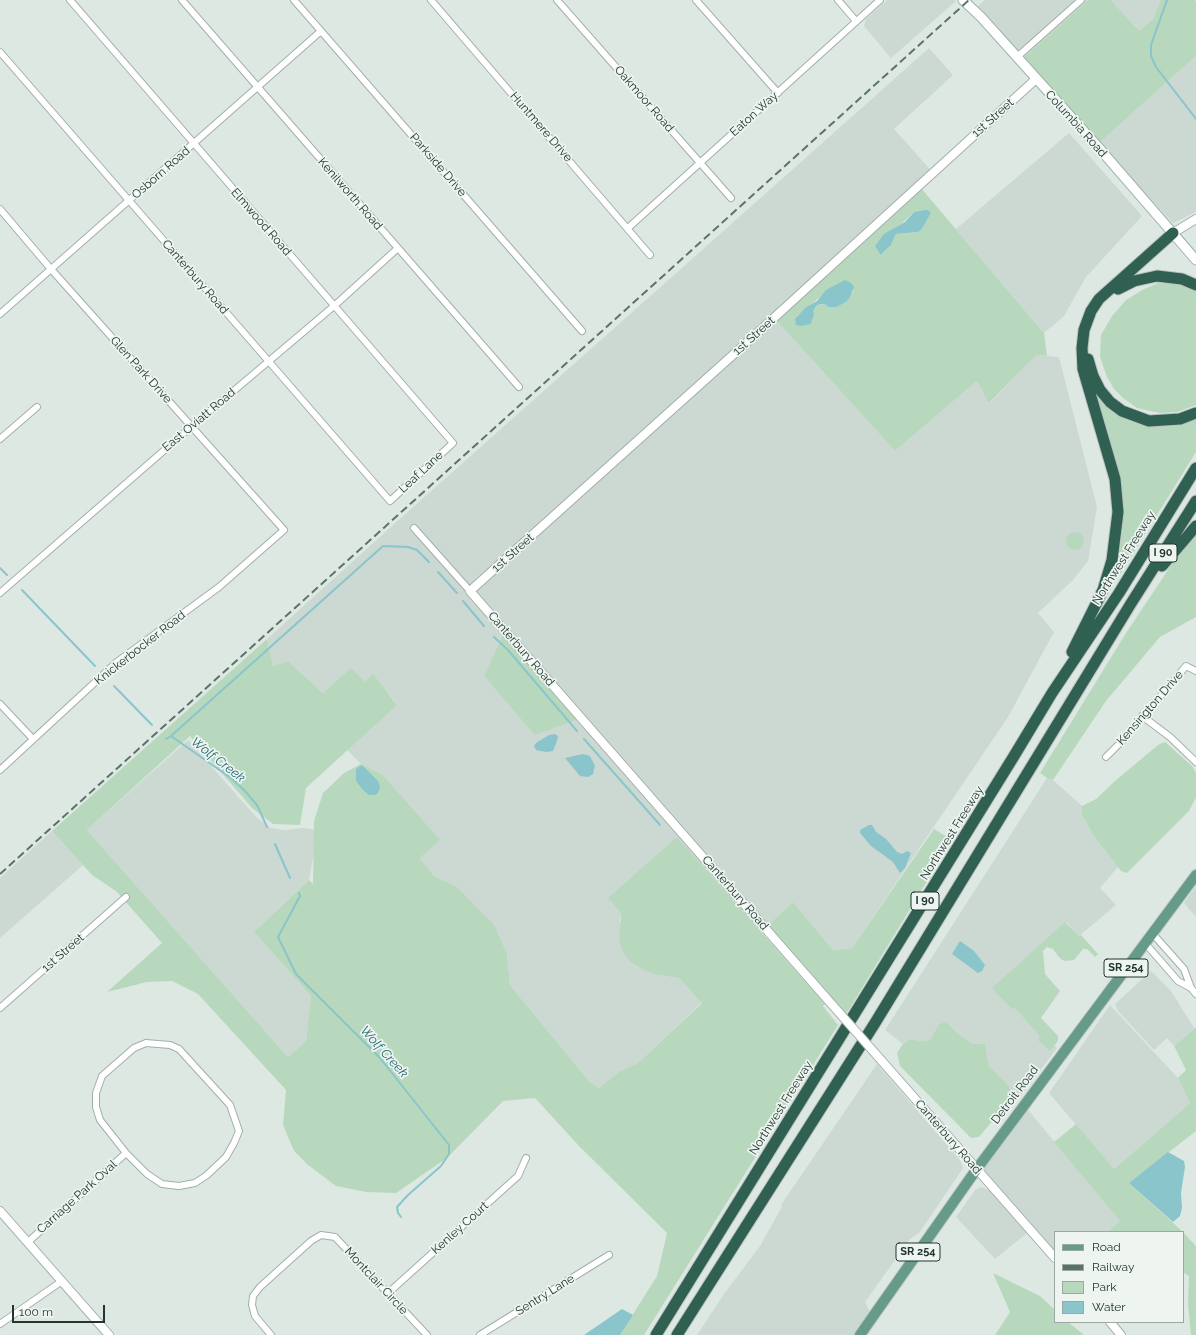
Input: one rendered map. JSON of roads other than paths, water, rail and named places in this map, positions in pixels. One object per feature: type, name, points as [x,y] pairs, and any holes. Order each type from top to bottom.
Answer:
[{"type":"highway","points":[[1173,233],[1161,251],[1118,289],[1104,303],[1096,315],[1090,330],[1088,361],[1100,390],[1110,402],[1122,411],[1149,421],[1180,420],[1196,413]]},
{"type":"highway","points":[[1052,693],[1103,590],[1112,560],[1118,512],[1115,479],[1083,369],[1082,348],[1084,330],[1091,311],[1099,299],[1173,233]]},
{"type":"highway","points":[[1118,289],[1134,281],[1157,276],[1182,279],[1196,285]]},
{"type":"highway","name":"Northwest Freeway","points":[[656,1335],[1052,693],[1119,593],[1196,468]]},
{"type":"highway","name":"I 90","points":[[677,1335],[875,1023],[1130,605],[1196,500]]},
{"type":"highway","points":[[1130,605],[1196,526]]},
{"type":"main road","name":"Columbia Road","points":[[963,0],[981,17],[1196,260]]},
{"type":"main road","name":"Detroit Road","points":[[860,1335],[976,1170],[1196,874]]},
{"type":"street","name":"Elmwood Road","points":[[70,0],[453,443]]},
{"type":"street","name":"Kenilworth Road","points":[[182,0],[519,387]]},
{"type":"street","name":"Parkside Drive","points":[[294,0],[582,331]]},
{"type":"street","name":"Huntmere Drive","points":[[431,0],[650,255]]},
{"type":"street","name":"Oakmoor Road","points":[[557,0],[731,198]]},
{"type":"street","points":[[696,0],[778,93]]},
{"type":"street","points":[[838,0],[856,21]]},
{"type":"street","name":"Eaton Way","points":[[628,228],[880,0]]},
{"type":"street","points":[[1016,57],[1080,0]]},
{"type":"street","name":"Osborn Road","points":[[0,314],[50,268],[194,144],[321,31]]},
{"type":"street","name":"Canterbury Road","points":[[0,52],[390,501]]},
{"type":"street","name":"1st Street","points":[[470,591],[754,336],[1036,79]]},
{"type":"street","name":"Glen Park Drive","points":[[1,212],[284,530]]},
{"type":"street","points":[[1173,233],[1196,219]]},
{"type":"street","name":"East Oviatt Road","points":[[0,593],[191,427],[334,306],[398,248]]},
{"type":"street","points":[[0,439],[37,407]]},
{"type":"street","name":"Leaf Lane","points":[[390,501],[453,443]]},
{"type":"street","name":"Canterbury Road","points":[[414,528],[976,1170],[1054,1257]]},
{"type":"street","name":"Knickerbocker Road","points":[[0,770],[118,662],[219,587],[284,530]]},
{"type":"street","name":"Kensington Drive","points":[[1106,757],[1126,737],[1142,716],[1186,666],[1196,671]]},
{"type":"street","points":[[0,704],[33,739]]},
{"type":"street","points":[[1142,716],[1170,737],[1196,762]]},
{"type":"street","name":"1st Street","points":[[0,1008],[126,897]]},
{"type":"street","points":[[1152,933],[1184,969],[1191,988],[1196,994]]},
{"type":"street","points":[[1145,943],[1178,981],[1191,988]]},
{"type":"street","name":"Carriage Park Oval","points":[[146,1043],[170,1045],[179,1049],[188,1057],[230,1105],[239,1131],[234,1144],[226,1157],[207,1175],[195,1183],[179,1186],[162,1184],[147,1174],[126,1153],[100,1120],[96,1107],[96,1093],[102,1076],[134,1048],[146,1043]]},
{"type":"street","name":"Carriage Park Oval","points":[[28,1242],[126,1153]]},
{"type":"street","name":"Kenley Court","points":[[387,1294],[518,1176],[526,1158]]},
{"type":"street","points":[[0,1211],[110,1335]]},
{"type":"street","name":"Montclair Circle","points":[[271,1335],[255,1316],[252,1306],[253,1296],[260,1287],[311,1241],[321,1235],[335,1237],[427,1335]]},
{"type":"street","name":"Sentry Lane","points":[[480,1335],[609,1254]]},
{"type":"street","points":[[0,1324],[62,1281]]},
{"type":"street","points":[[1111,1323],[1121,1335]]},
{"type":"water","points":[[928,210],[931,213],[922,229],[918,232],[896,234],[891,245],[881,255],[875,246],[884,234],[905,222],[914,212]]},
{"type":"water","points":[[845,280],[851,283],[854,287],[846,302],[836,307],[828,307],[827,305],[822,304],[817,305],[813,311],[814,314],[811,324],[800,326],[796,325],[795,319],[805,308],[817,301],[826,290]]},
{"type":"water","points":[[555,734],[558,736],[553,751],[546,752],[536,750],[534,746],[536,743],[549,735]]},
{"type":"water","points":[[583,754],[590,756],[595,766],[593,774],[588,777],[580,776],[565,758]]},
{"type":"water","points":[[362,765],[378,781],[380,787],[378,793],[375,795],[369,795],[356,781],[356,769]]},
{"type":"water","points":[[872,825],[876,832],[886,839],[897,852],[902,854],[907,851],[911,853],[905,868],[900,873],[893,862],[871,846],[860,833],[860,830]]},
{"type":"water","points":[[960,941],[974,951],[985,965],[982,971],[978,973],[952,954]]},
{"type":"water","points":[[1168,1152],[1184,1161],[1185,1167],[1181,1193],[1182,1208],[1180,1216],[1173,1222],[1129,1183]]},
{"type":"water","points":[[622,1309],[633,1315],[620,1335],[584,1335]]},
{"type":"waterway","points":[[1167,0],[1151,45],[1151,56],[1156,67],[1196,119]]},
{"type":"waterway","points":[[171,736],[383,546],[408,547],[417,550],[429,562]]},
{"type":"waterway","name":"Wolf Creek","points":[[0,568],[7,575]]},
{"type":"waterway","points":[[438,572],[457,593]]},
{"type":"waterway","name":"Wolf Creek","points":[[22,590],[95,666]]},
{"type":"waterway","points":[[463,601],[484,626]]},
{"type":"waterway","points":[[494,637],[508,650],[577,731]]},
{"type":"waterway","name":"Wolf Creek","points":[[114,686],[152,725]]},
{"type":"waterway","name":"Wolf Creek","points":[[166,739],[171,736],[231,778],[257,805],[267,827]]},
{"type":"waterway","points":[[584,739],[660,825]]},
{"type":"waterway","name":"Wolf Creek","points":[[275,844],[290,878]]},
{"type":"waterway","name":"Wolf Creek","points":[[299,893],[300,896],[278,937],[296,974],[380,1058],[449,1145],[449,1154],[441,1166],[408,1195],[397,1207],[398,1213],[401,1217]]},
{"type":"railway","points":[[0,874],[969,0]]}]
